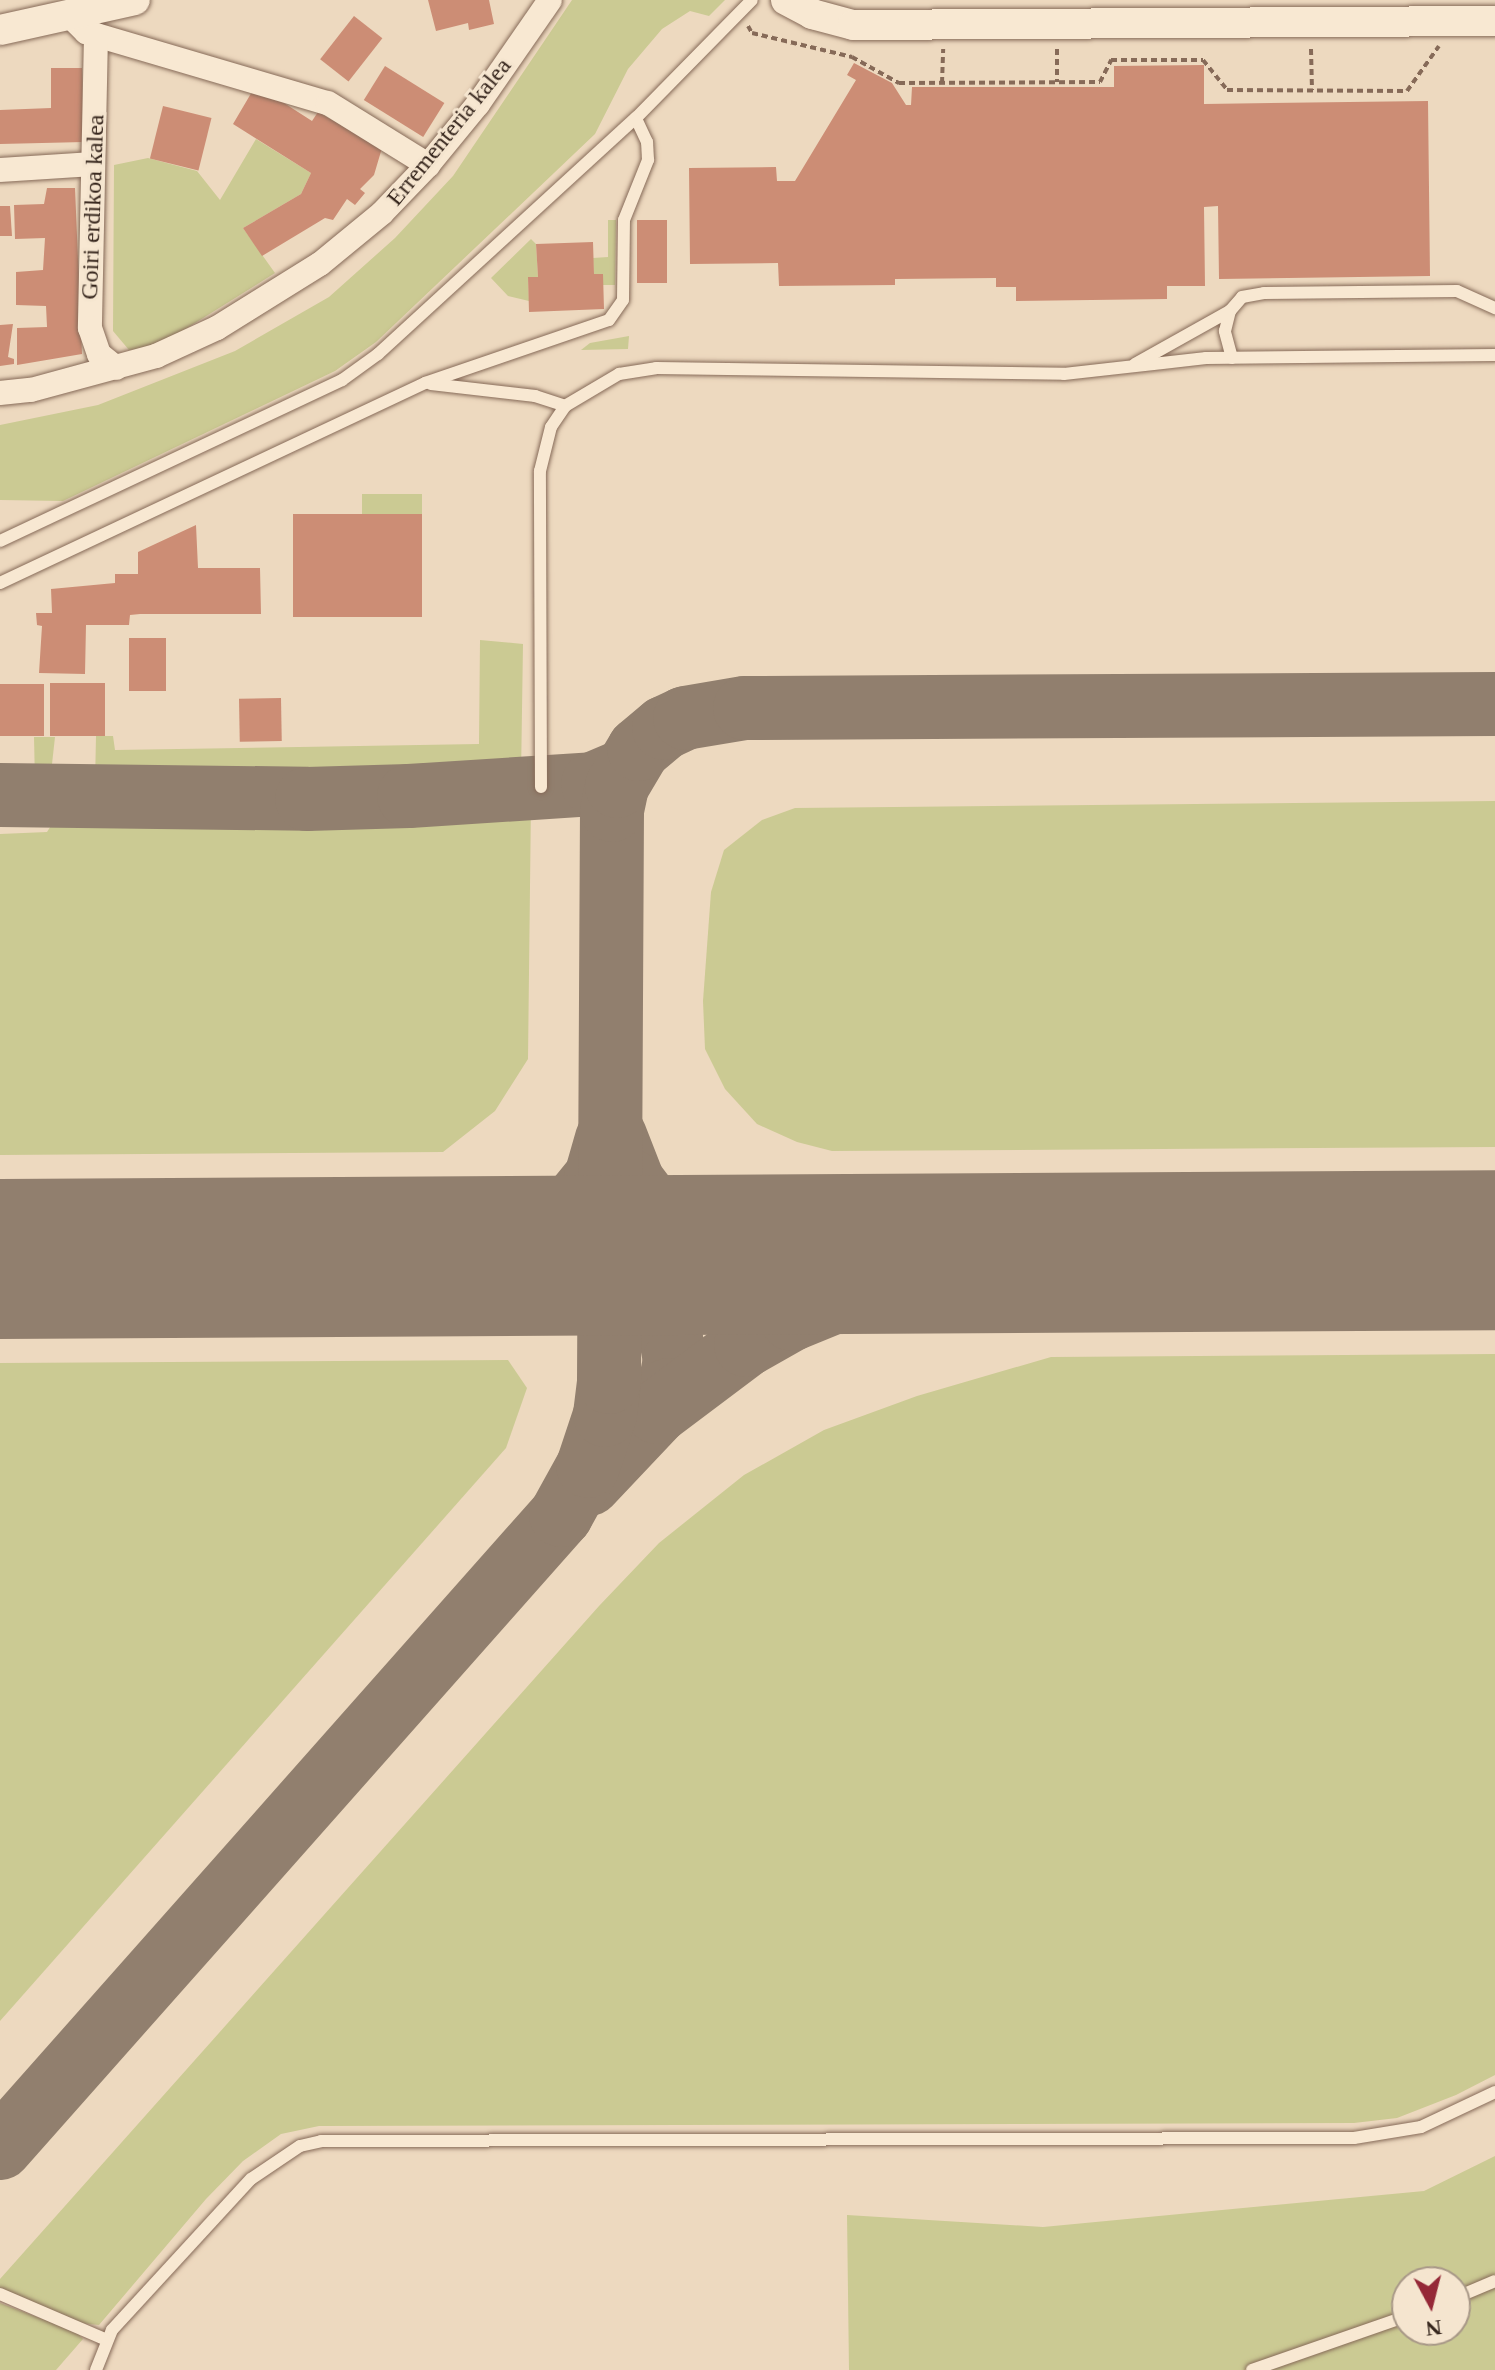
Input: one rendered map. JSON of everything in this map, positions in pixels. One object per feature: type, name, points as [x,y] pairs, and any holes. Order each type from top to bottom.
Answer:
[{"type":"street","points":[[0,30],[135,0]]},
{"type":"street","points":[[787,0],[812,14],[853,25],[1495,21]]},
{"type":"street","name":"Errementeria kalea","points":[[0,393],[31,390],[156,356],[217,328],[283,289],[353,239],[428,165],[478,104],[544,4]]},
{"type":"street","points":[[70,16],[86,32],[328,103],[428,165]]},
{"type":"street","name":"Goiri erdikoa kalea","points":[[96,35],[90,328],[99,354],[116,368]]},
{"type":"street","points":[[0,170],[69,167],[92,174]]},
{"type":"lane","points":[[0,541],[342,380],[378,354],[636,118],[752,0]]},
{"type":"lane","points":[[0,583],[425,383],[609,320],[623,300],[624,220],[648,160],[647,142],[636,118]]},
{"type":"lane","points":[[1131,367],[1230,311],[1242,297],[1264,293],[1457,291],[1495,308]]},
{"type":"lane","points":[[1230,311],[1225,331],[1232,358]]},
{"type":"lane","points":[[541,787],[540,471],[551,427],[565,406],[619,374],[656,368],[1064,374],[1232,358],[1495,355]]},
{"type":"lane","points":[[425,383],[535,396],[565,406]]},
{"type":"lane","points":[[95,2370],[112,2330],[251,2179],[300,2146],[321,2141],[1354,2138],[1421,2127],[1495,2092]]},
{"type":"lane","points":[[1471,2291],[1495,2281]]},
{"type":"lane","points":[[0,2294],[107,2340]]},
{"type":"lane","points":[[1252,2370],[1391,2322]]},
{"type":"path","points":[[741,14],[752,33],[852,57],[899,83],[1100,82],[1111,60],[1203,60],[1227,90],[1407,91],[1442,43]]},
{"type":"shaded area","points":[[572,0],[725,0],[709,16],[690,11],[662,29],[628,69],[595,134],[376,342],[335,371],[63,501],[0,500],[0,425],[98,405],[235,351],[329,297],[395,238],[453,176]]},
{"type":"shaded area","points":[[256,139],[311,173],[301,194],[243,228],[275,273],[179,333],[146,348],[129,350],[113,331],[114,165],[148,158],[197,171],[220,200]]},
{"type":"shaded area","points":[[608,220],[616,220],[615,285],[603,285],[594,274],[593,258],[608,257]]},
{"type":"shaded area","points":[[531,239],[536,244],[538,277],[528,278],[529,301],[508,296],[491,278]]},
{"type":"shaded area","points":[[629,336],[628,349],[581,350],[590,343]]},
{"type":"shaded area","points":[[362,494],[422,494],[422,514],[362,514]]},
{"type":"shaded area","points":[[480,640],[523,644],[521,777],[308,786],[95,784],[96,736],[113,736],[115,750],[479,744]]},
{"type":"shaded area","points":[[34,737],[55,737],[50,782],[35,782]]},
{"type":"shaded area","points":[[531,801],[528,1059],[495,1111],[443,1152],[0,1155],[0,834],[47,832],[61,810],[317,810]]},
{"type":"shaded area","points":[[1495,801],[1495,1147],[832,1151],[797,1142],[757,1124],[725,1089],[705,1049],[703,1001],[711,892],[724,850],[762,820],[795,808]]},
{"type":"shaded area","points":[[1495,1354],[1495,2075],[1456,2095],[1397,2118],[1354,2123],[319,2126],[281,2134],[243,2161],[206,2199],[99,2325],[79,2323],[0,2289],[0,2279],[599,1606],[659,1543],[744,1475],[824,1430],[917,1396],[1051,1357]]},
{"type":"shaded area","points":[[508,1360],[527,1388],[506,1448],[0,2021],[0,1363]]},
{"type":"shaded area","points":[[1495,2156],[1495,2370],[849,2370],[847,2215],[1043,2227],[1424,2191]]},
{"type":"shaded area","points":[[0,2303],[76,2332],[83,2339],[56,2370],[0,2370]]},
{"type":"building","points":[[428,0],[489,0],[494,24],[469,30],[468,23],[436,31]]},
{"type":"building","points":[[354,16],[382,38],[349,82],[320,59]]},
{"type":"building","points":[[854,63],[892,83],[906,105],[911,105],[912,87],[1114,87],[1114,66],[1204,65],[1204,104],[1428,101],[1430,276],[1219,279],[1218,206],[1204,207],[1205,286],[1167,286],[1167,299],[1016,301],[1016,287],[996,287],[996,278],[895,279],[895,285],[779,286],[778,263],[690,264],[689,168],[776,167],[777,181],[795,181],[856,80],[847,75]]},
{"type":"building","points":[[385,66],[444,103],[423,137],[364,100]]},
{"type":"building","points":[[51,68],[82,68],[84,142],[0,144],[0,110],[51,108]]},
{"type":"building","points":[[256,85],[312,121],[318,112],[382,148],[374,175],[360,189],[365,193],[355,205],[347,199],[333,220],[325,218],[262,256],[243,228],[301,194],[311,173],[233,124]]},
{"type":"building","points":[[163,106],[212,118],[198,170],[150,158]]},
{"type":"building","points":[[47,188],[75,188],[82,354],[17,365],[17,328],[47,327],[46,306],[16,305],[16,272],[43,270],[45,238],[15,239],[14,205],[44,204]]},
{"type":"building","points":[[0,206],[10,206],[12,236],[0,236]]},
{"type":"building","points":[[637,220],[667,220],[667,283],[637,283]]},
{"type":"building","points":[[593,242],[594,274],[603,274],[604,309],[529,312],[528,277],[538,277],[536,244]]},
{"type":"building","points":[[13,324],[8,357],[14,359],[14,364],[0,366],[0,325]]},
{"type":"building","points":[[293,514],[422,514],[422,617],[293,617]]},
{"type":"building","points":[[196,525],[198,568],[260,568],[261,614],[140,614],[130,615],[129,625],[86,625],[85,674],[39,673],[42,626],[37,625],[36,613],[52,613],[51,589],[115,583],[115,574],[138,574],[138,552]]},
{"type":"building","points":[[129,638],[166,638],[166,691],[129,691]]},
{"type":"building","points":[[50,683],[105,683],[105,736],[50,736]]},
{"type":"building","points":[[0,684],[44,684],[44,736],[0,736]]},
{"type":"building","points":[[281,698],[282,741],[240,742],[239,699]]},
{"type":"taxiway","points":[[0,2148],[561,1515],[588,1466],[605,1415],[609,1382],[612,810],[617,786],[639,749],[664,728],[685,718],[745,708],[1495,704]]},
{"type":"taxiway","points":[[0,795],[307,799],[409,796],[593,784],[624,771]]},
{"type":"taxiway","points":[[615,1136],[633,1182],[667,1227],[686,1241],[712,1251],[764,1255]]},
{"type":"taxiway","points":[[476,1256],[509,1251],[537,1239],[560,1221],[596,1177],[607,1139]]},
{"type":"taxiway","points":[[589,1484],[657,1412],[746,1345],[792,1319],[895,1277],[969,1261],[1048,1253]]},
{"type":"taxiway","points":[[583,1256],[610,1263],[634,1278],[652,1293],[667,1317],[675,1360],[669,1390],[657,1412]]},
{"type":"runway","points":[[0,1259],[1495,1250]]}]
